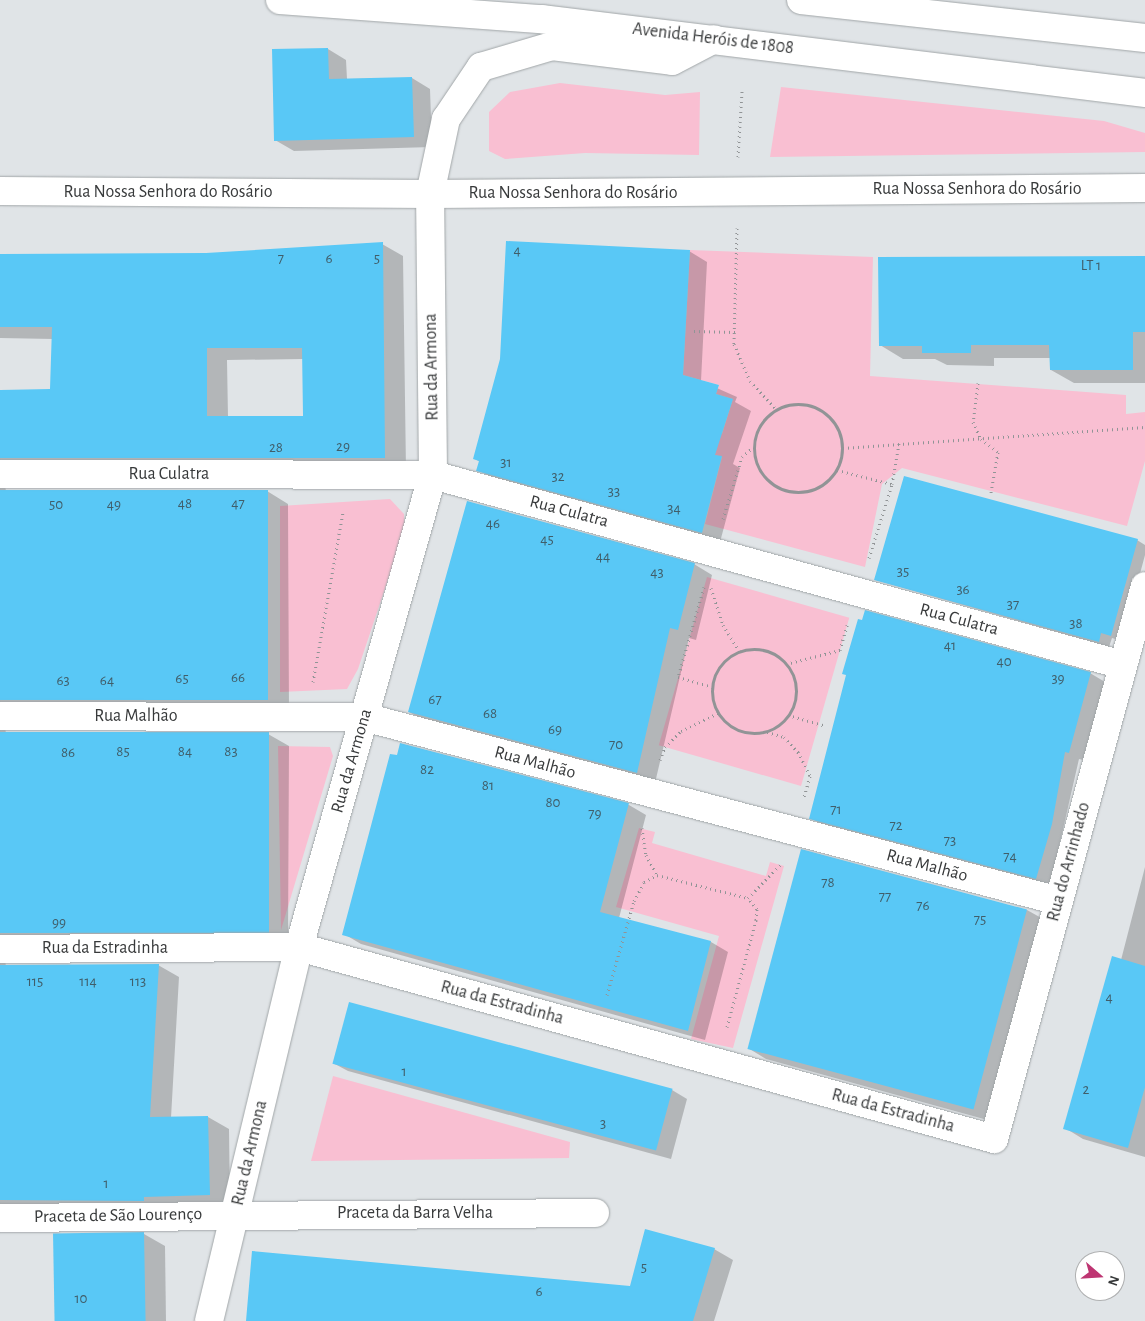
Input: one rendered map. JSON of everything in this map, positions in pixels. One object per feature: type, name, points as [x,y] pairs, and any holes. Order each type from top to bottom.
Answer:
[{"type":"street","name":"Avenida Heróis de 1808","points":[[280,0],[541,19],[1145,93]]},
{"type":"street","points":[[801,0],[1145,38]]},
{"type":"street","points":[[1107,33],[1145,25]]},
{"type":"street","name":"Rua da Armona","points":[[210,1321],[299,947],[432,475],[430,194],[446,119],[482,67],[552,46],[672,61],[714,39]]},
{"type":"street","name":"Rua Nossa Senhora do Rosário","points":[[0,191],[430,194],[1145,188]]},
{"type":"street","name":"Rua Culatra","points":[[0,474],[432,475],[1122,665]]},
{"type":"street","name":"Rua do Arrinhado","points":[[994,1139],[1145,586]]},
{"type":"street","name":"Rua Malhão","points":[[0,716],[364,717],[1059,901]]},
{"type":"street","name":"Rua da Estradinha","points":[[0,949],[299,947],[994,1139]]},
{"type":"street","name":"Praceta da Barra Velha","points":[[235,1214],[594,1213]]},
{"type":"street","name":"Praceta de São Lourenço","points":[[0,1218],[235,1214]]},
{"type":"path","points":[[742,91],[737,191],[734,344],[750,381],[776,409]]},
{"type":"path","points":[[694,331],[735,332]]},
{"type":"path","points":[[978,383],[972,422],[981,438],[998,452],[991,492]]},
{"type":"path","points":[[806,404],[820,410],[832,419],[843,448],[837,470],[811,491],[797,493],[771,484],[754,462],[753,448],[764,419],[776,409],[806,404]]},
{"type":"path","points":[[843,448],[1145,427]]},
{"type":"path","points":[[786,664],[840,650],[892,484],[899,444]]},
{"type":"path","points":[[837,470],[892,484]]},
{"type":"path","points":[[308,717],[350,475]]},
{"type":"path","points":[[707,577],[678,676],[712,687]]},
{"type":"path","points":[[748,898],[780,865],[794,831],[810,776],[798,752],[784,737],[767,732],[739,731],[718,713],[712,687],[716,673],[735,654],[762,650],[786,664],[796,689],[788,715],[767,732]]},
{"type":"path","points":[[657,875],[646,854],[642,829],[648,792],[665,747],[682,731],[718,713]]},
{"type":"path","points":[[788,715],[824,725]]},
{"type":"path","points":[[597,1029],[634,901],[644,882],[657,875],[748,898],[757,908],[756,920],[717,1062]]},
{"type":"shaded area","points":[[560,83],[665,95],[700,92],[699,155],[585,153],[505,159],[489,151],[489,112],[510,92]]},
{"type":"shaded area","points":[[781,87],[1104,121],[1145,133],[1145,152],[770,157]]},
{"type":"shaded area","points":[[690,250],[873,257],[870,376],[1126,395],[1126,414],[1145,412],[1145,461],[1127,526],[902,468],[882,484],[865,567],[705,524],[722,457],[695,449],[702,428],[722,434],[733,399],[716,394],[719,385],[683,375]]},
{"type":"shaded area","points":[[390,499],[404,514],[405,529],[358,669],[347,689],[280,692],[280,506]]},
{"type":"shaded area","points":[[707,577],[849,618],[801,786],[659,745]]},
{"type":"shaded area","points":[[278,746],[330,747],[333,756],[281,930]]},
{"type":"shaded area","points":[[639,828],[655,832],[652,843],[766,876],[770,862],[784,866],[733,1048],[691,1039],[719,936],[616,907]]},
{"type":"shaded area","points":[[333,1076],[570,1142],[569,1158],[311,1161]]},
{"type":"building","points":[[328,48],[329,79],[412,77],[414,137],[274,141],[272,49]]},
{"type":"building","points":[[506,241],[690,250],[683,375],[719,385],[716,394],[733,399],[715,455],[722,456],[702,533],[476,471],[479,461],[473,459],[500,359]]},
{"type":"building","points":[[383,242],[385,458],[0,458],[0,390],[50,389],[52,327],[0,327],[0,254],[206,253]],"holes":[[[207,348],[302,348],[303,416],[207,416]]]},
{"type":"building","points":[[1145,256],[1145,332],[1133,332],[1133,370],[1050,370],[1049,345],[971,345],[971,353],[922,353],[922,346],[879,346],[878,257]]},
{"type":"building","points":[[904,476],[1138,539],[1111,636],[1101,633],[1099,642],[874,580]]},
{"type":"building","points":[[0,490],[268,490],[268,700],[0,700]]},
{"type":"building","points":[[467,501],[695,563],[678,630],[670,628],[637,773],[408,712]]},
{"type":"building","points":[[865,610],[1091,672],[1069,753],[1065,752],[1052,824],[1036,879],[809,819],[846,675],[842,674],[858,619],[862,620]]},
{"type":"building","points":[[0,732],[269,732],[269,933],[0,933]]},
{"type":"building","points":[[400,743],[629,803],[600,912],[711,941],[688,1031],[342,935],[390,754],[397,755]]},
{"type":"building","points":[[801,849],[1027,910],[973,1110],[747,1049]]},
{"type":"building","points":[[1112,956],[1145,966],[1145,1087],[1128,1148],[1063,1129]]},
{"type":"building","points":[[159,964],[150,1117],[208,1116],[210,1195],[144,1197],[144,1201],[0,1200],[0,965]]},
{"type":"building","points":[[349,1002],[673,1089],[656,1151],[332,1064]]},
{"type":"building","points":[[645,1229],[715,1248],[693,1321],[246,1321],[252,1251],[630,1286]]},
{"type":"building","points":[[144,1232],[146,1321],[55,1321],[53,1234]]}]
